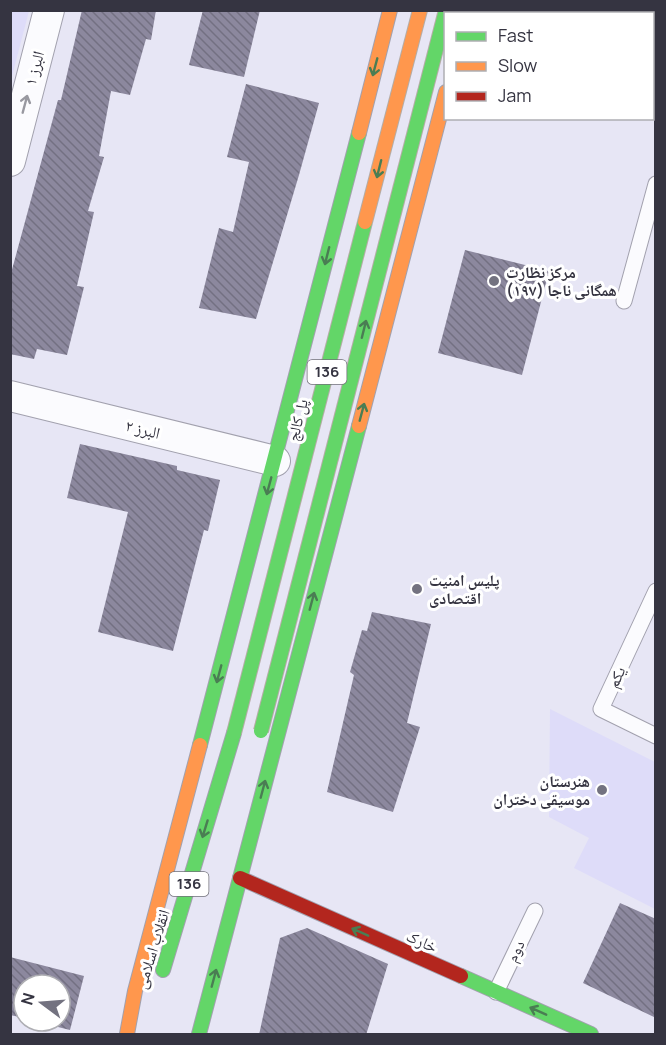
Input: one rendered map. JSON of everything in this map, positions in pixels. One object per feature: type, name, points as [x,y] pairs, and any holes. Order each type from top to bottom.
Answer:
[{"type":"main road","points":[[127,1035],[135,991],[275,461],[390,10]]},
{"type":"main road","name":"پل کالج","points":[[234,733],[420,10]]},
{"type":"main road","name":"136","points":[[259,737],[444,18]]},
{"type":"main road","points":[[199,1035],[444,99]]},
{"type":"main road","points":[[352,153],[381,138],[398,138],[411,142],[428,159]]},
{"type":"main road","name":"انقلاب اسلامی","points":[[158,987],[234,733]]},
{"type":"main road","name":"خارک","points":[[240,878],[496,992],[573,1031],[591,1035]]},
{"type":"street","name":"البرز ۱","points":[[10,161],[50,10]]},
{"type":"street","name":"البرز ۲","points":[[10,396],[275,461]]},
{"type":"lane","points":[[624,301],[656,184]]},
{"type":"lane","name":"یکم","points":[[656,591],[601,709],[656,736]]},
{"type":"lane","name":"دوم","points":[[496,992],[535,911]]},
{"type":"shaded area","points":[[10,11],[29,11],[11,80]]},
{"type":"shaded area","name":"هنرستان موسیقی دختران","points":[[550,709],[655,762],[655,909],[574,868],[589,838],[549,817]]},
{"type":"building","points":[[82,10],[156,10],[151,40],[146,39],[130,95],[111,91],[99,156],[104,157],[88,211],[94,212],[77,286],[84,287],[67,355],[37,349],[34,359],[10,354],[10,277],[58,100],[61,100]]},
{"type":"building","points":[[203,10],[260,10],[244,77],[189,65]]},
{"type":"building","points":[[246,84],[319,103],[256,319],[199,308],[219,228],[233,232],[249,162],[227,157]]},
{"type":"building","points":[[465,250],[549,271],[522,375],[438,353]]},
{"type":"building","points":[[80,444],[177,466],[177,470],[220,480],[208,531],[204,530],[173,651],[98,632],[128,512],[67,498]]},
{"type":"building","points":[[372,612],[431,624],[407,723],[420,727],[393,812],[327,792],[354,675],[350,672],[362,630],[367,631]]},
{"type":"building","points":[[620,903],[656,919],[656,1018],[583,983]]},
{"type":"building","points":[[307,928],[388,964],[366,1035],[259,1035],[280,938]]},
{"type":"building","points":[[10,957],[84,976],[72,1022],[72,973],[12,973],[12,1015],[10,1015]]},
{"type":"traffic: fast","points":[[261,731],[444,18]]},
{"type":"traffic: fast","points":[[200,745],[359,133]]},
{"type":"traffic: fast","points":[[234,733],[365,222]]},
{"type":"traffic: fast","points":[[199,1034],[359,426]]},
{"type":"traffic: fast","points":[[163,970],[234,733]]},
{"type":"traffic: fast","points":[[461,976],[591,1034]]},
{"type":"traffic: slow","points":[[359,133],[390,10]]},
{"type":"traffic: slow","points":[[365,222],[420,10]]},
{"type":"traffic: slow","points":[[359,426],[444,100]]},
{"type":"traffic: slow","points":[[127,1034],[135,991],[200,745]]},
{"type":"traffic: jam","points":[[240,878],[461,976]]},
{"type":"place","name":"مرکز نظارت همگانی ناجا (۱۹۷)","points":[[494,281]]},
{"type":"place","name":"پلیس امنیت اقتصادی","points":[[417,589]]},
{"type":"place","name":"هنرستان موسیقی دختران","points":[[602,790]]}]
